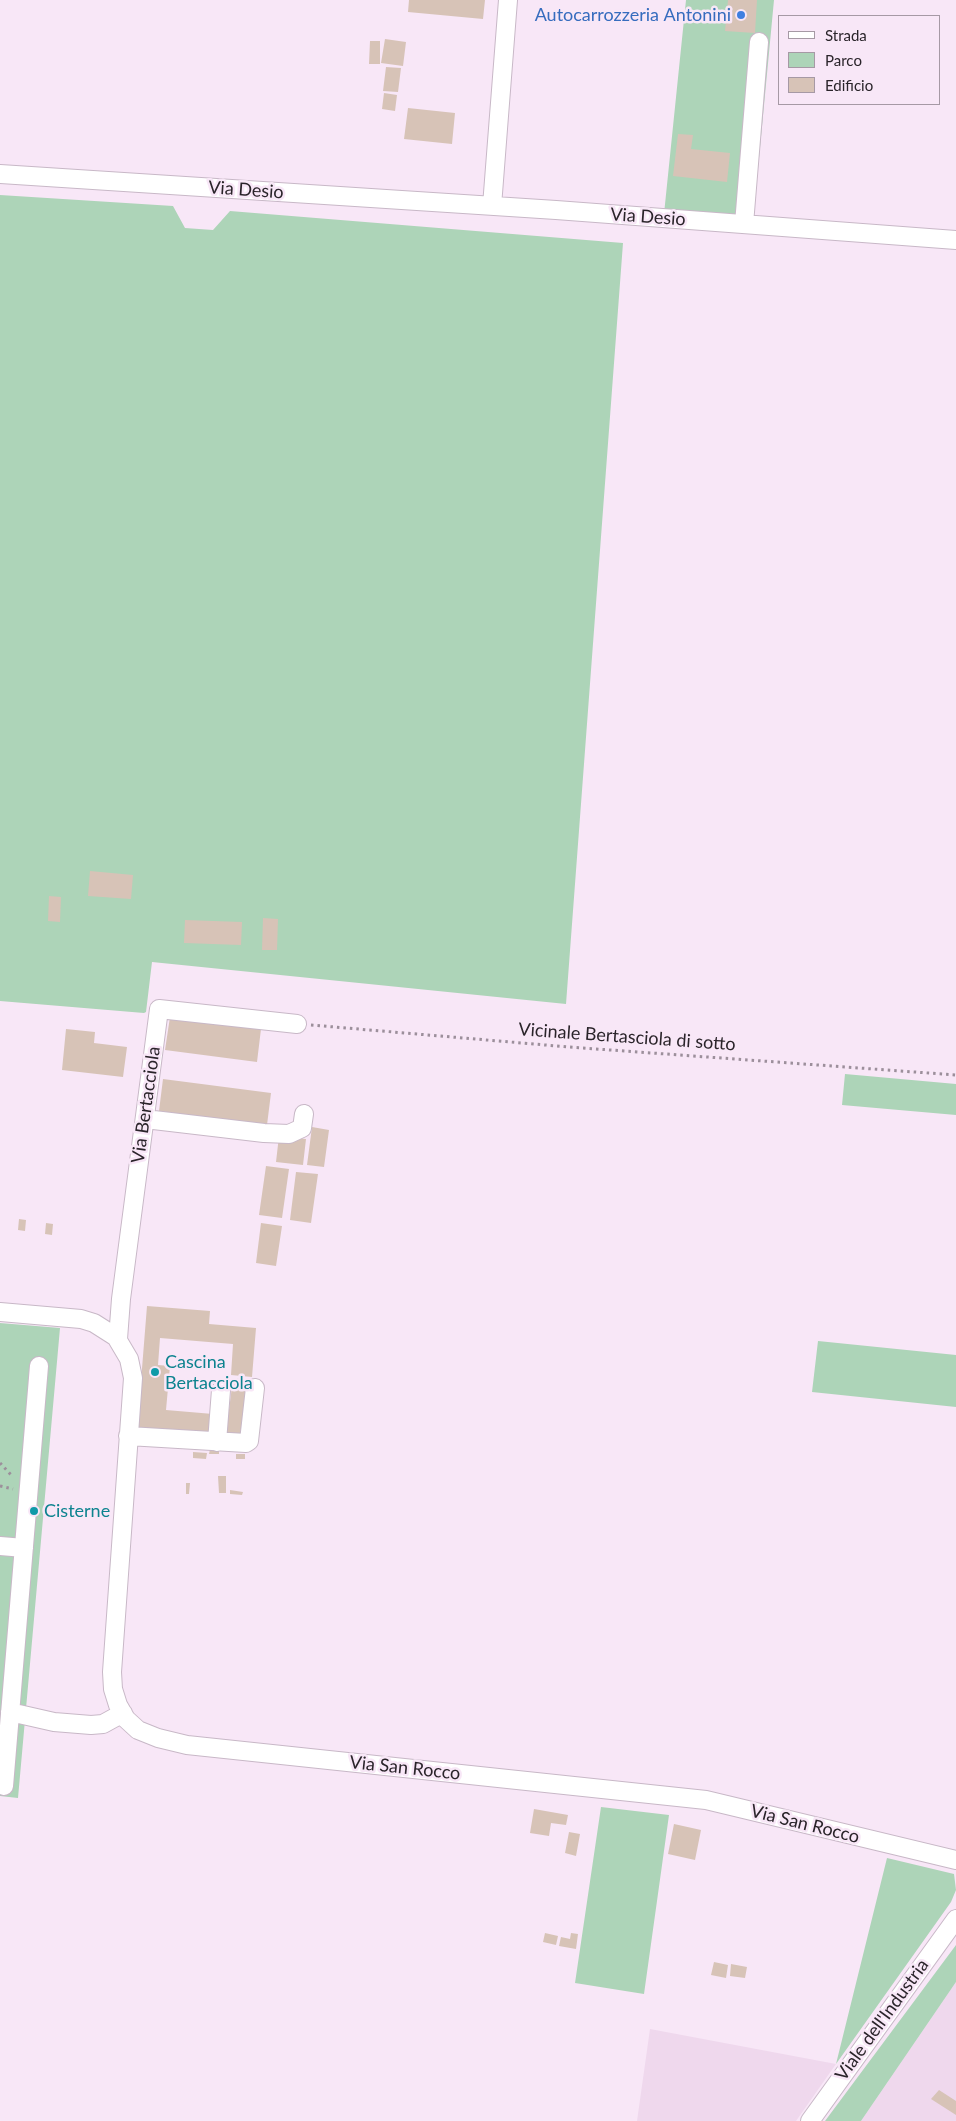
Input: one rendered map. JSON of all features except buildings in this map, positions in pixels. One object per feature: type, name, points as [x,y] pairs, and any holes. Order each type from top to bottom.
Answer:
[{"type":"street","points":[[492,206],[508,0]]},
{"type":"street","points":[[744,224],[759,42]]},
{"type":"street","name":"Via Desio","points":[[0,174],[492,206],[956,240]]},
{"type":"street","name":"Via Bertacciola","points":[[118,1339],[121,1299],[159,1009],[297,1024]]},
{"type":"street","points":[[145,1119],[264,1133],[289,1134],[302,1128],[304,1114]]},
{"type":"street","points":[[0,1312],[84,1320],[103,1327],[118,1339],[127,1353],[133,1374],[128,1443],[246,1443],[249,1441],[255,1388]]},
{"type":"street","points":[[4,1786],[10,1712],[7,1672],[24,1548],[39,1366]]},
{"type":"street","points":[[217,1442],[221,1390]]},
{"type":"street","name":"Via San Rocco","points":[[128,1443],[112,1664],[113,1689],[116,1702],[123,1713],[133,1726],[141,1731],[158,1738],[187,1745],[706,1800],[956,1860]]},
{"type":"street","points":[[0,1546],[24,1548]]},
{"type":"street","points":[[10,1712],[54,1722],[91,1725],[103,1724],[123,1713]]},
{"type":"street","name":"Viale dell'Industria","points":[[810,2121],[956,1919]]},
{"type":"path","name":"Vicinale Bertasciola di sotto","points":[[297,1024],[569,1048],[956,1075]]},
{"type":"shaded area","points":[[956,1982],[956,2121],[861,2121]]},
{"type":"shaded area","points":[[650,2029],[836,2064],[796,2121],[637,2121]]},
{"type":"green space","points":[[686,0],[774,0],[753,221],[664,214]]},
{"type":"green space","points":[[0,195],[173,206],[185,228],[213,230],[230,211],[623,243],[566,1004],[152,962],[146,1012],[144,1013],[0,1001]]},
{"type":"green space","points":[[845,1074],[956,1084],[956,1115],[842,1105]]},
{"type":"green space","points":[[0,1323],[60,1328],[18,1798],[0,1796]]},
{"type":"green space","points":[[818,1341],[956,1355],[956,1407],[812,1392]]},
{"type":"green space","points":[[601,1807],[669,1815],[644,1994],[575,1983]]},
{"type":"green space","points":[[887,1858],[954,1874],[956,1890],[951,1902],[836,2064]]},
{"type":"green space","points":[[956,1945],[956,1982],[861,2121],[825,2121]]},
{"type":"place","name":"Autocarrozzeria Antonini","points":[[741,15]]},
{"type":"place","name":"Cascina Bertacciola","points":[[155,1372]]},
{"type":"place","name":"Cisterne","points":[[34,1511]]}]
